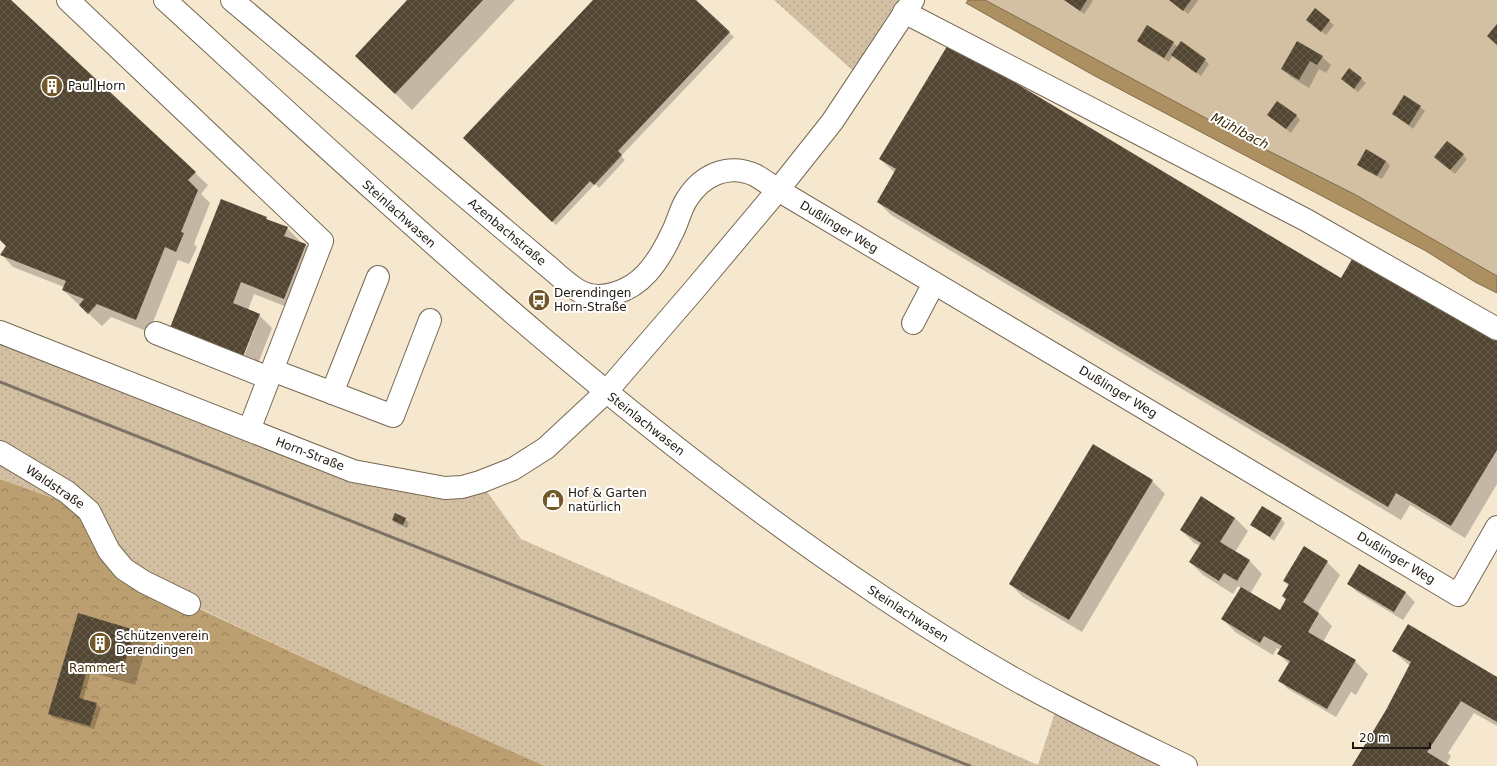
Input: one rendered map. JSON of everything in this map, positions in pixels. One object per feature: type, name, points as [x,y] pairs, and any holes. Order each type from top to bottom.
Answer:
[{"type":"street","points":[[68,0],[322,241],[249,430]]},
{"type":"street","name":"Steinlachwasen","points":[[165,0],[387,204],[606,392],[704,469],[815,552],[895,606],[965,650],[1058,703],[1186,766]]},
{"type":"street","name":"Azenbachstraße","points":[[232,0],[550,268],[580,291],[601,297],[624,291],[647,274],[672,234],[686,200],[696,186],[707,177],[718,172],[730,170],[742,171],[756,176],[778,190]]},
{"type":"street","points":[[606,392],[778,190],[832,122],[909,6],[1306,220],[1497,329]]},
{"type":"street","name":"Dußlinger Weg","points":[[778,190],[1458,595],[1497,527]]},
{"type":"street","points":[[332,393],[378,277]]},
{"type":"street","points":[[913,323],[934,283]]},
{"type":"street","points":[[156,333],[271,374],[332,393],[393,416],[430,320]]},
{"type":"street","name":"Horn-Straße","points":[[0,332],[353,471],[445,488],[462,487],[480,482],[513,469],[546,448],[606,392]]},
{"type":"street","name":"Waldstraße","points":[[0,452],[67,492],[90,510],[109,551],[124,569],[144,582],[189,604]]},
{"type":"shaded area","points":[[774,0],[913,0],[861,78]]},
{"type":"shaded area","points":[[968,0],[985,0],[1245,139],[1356,195],[1497,276],[1497,293],[1475,282],[1426,251],[1093,75],[966,3]]},
{"type":"shaded area","points":[[973,0],[1497,0],[1497,283]]},
{"type":"shaded area","points":[[0,332],[353,471],[480,482],[521,539],[1038,765],[1058,703],[1186,766],[545,766],[349,679],[144,582],[89,511],[0,479]]},
{"type":"green space","name":"Rammert","points":[[0,479],[89,511],[109,551],[189,604],[349,679],[545,766],[0,766]]},
{"type":"building","name":"Paul Horn","points":[[0,0],[11,0],[196,172],[188,180],[198,190],[181,232],[184,233],[176,252],[165,247],[136,320],[97,304],[88,314],[79,305],[84,299],[62,290],[66,281],[0,255],[6,246],[0,240]]},
{"type":"building","points":[[407,0],[483,0],[395,94],[355,56]]},
{"type":"building","points":[[593,0],[696,0],[730,32],[618,151],[622,155],[594,185],[590,181],[552,222],[463,138]]},
{"type":"building","points":[[1064,0],[1087,0],[1080,11]]},
{"type":"building","points":[[1169,0],[1191,0],[1183,11]]},
{"type":"building","points":[[1315,8],[1330,20],[1321,32],[1306,20]]},
{"type":"building","points":[[1497,24],[1497,45],[1487,36]]},
{"type":"building","points":[[1147,25],[1174,42],[1164,58],[1137,41]]},
{"type":"building","points":[[1181,41],[1206,59],[1196,73],[1171,55]]},
{"type":"building","points":[[1297,41],[1323,56],[1317,65],[1310,61],[1299,80],[1281,69]]},
{"type":"building","points":[[949,43],[1341,278],[1355,254],[1497,339],[1497,450],[1451,526],[1396,493],[1388,507],[877,202],[896,169],[879,159]]},
{"type":"building","points":[[1349,68],[1362,78],[1354,89],[1341,79]]},
{"type":"building","points":[[1404,95],[1421,106],[1409,125],[1392,114]]},
{"type":"building","points":[[1277,101],[1297,115],[1286,129],[1267,115]]},
{"type":"building","points":[[1447,141],[1464,154],[1450,170],[1434,157]]},
{"type":"building","points":[[1366,149],[1386,161],[1377,176],[1357,165]]},
{"type":"building","points":[[221,199],[288,227],[284,236],[306,244],[284,299],[241,282],[233,303],[260,314],[242,359],[169,330]]},
{"type":"building","points":[[1093,444],[1153,480],[1069,620],[1009,584]]},
{"type":"building","points":[[1201,496],[1235,518],[1220,542],[1250,560],[1237,581],[1224,573],[1219,581],[1189,562],[1201,543],[1180,530]]},
{"type":"building","points":[[1262,506],[1282,518],[1270,537],[1250,525]]},
{"type":"building","points":[[395,513],[406,518],[403,525],[392,520]]},
{"type":"building","points":[[1304,546],[1328,561],[1303,602],[1319,613],[1308,632],[1356,660],[1327,709],[1278,681],[1290,661],[1277,654],[1282,646],[1264,636],[1260,643],[1221,619],[1241,587],[1280,610],[1286,599],[1282,596],[1289,584],[1283,581]]},
{"type":"building","points":[[1359,564],[1406,592],[1394,612],[1347,584]]},
{"type":"building","points":[[78,613],[135,630],[122,672],[89,663],[79,698],[97,703],[90,726],[48,714]]},
{"type":"building","points":[[1408,624],[1497,677],[1497,722],[1461,701],[1427,752],[1450,766],[1352,766],[1386,710],[1411,662],[1392,651]]},
{"type":"railway","points":[[0,382],[970,766]]},
{"type":"place","name":"Paul Horn","points":[[52,86]]},
{"type":"place","name":"Derendingen Horn-Straße","points":[[539,300]]},
{"type":"place","name":"Hof & Garten natürlich","points":[[553,500]]},
{"type":"place","name":"Schützenverein Derendingen","points":[[100,643]]},
{"type":"water label","name":"Mühlbach","points":[[1240,131]]}]
